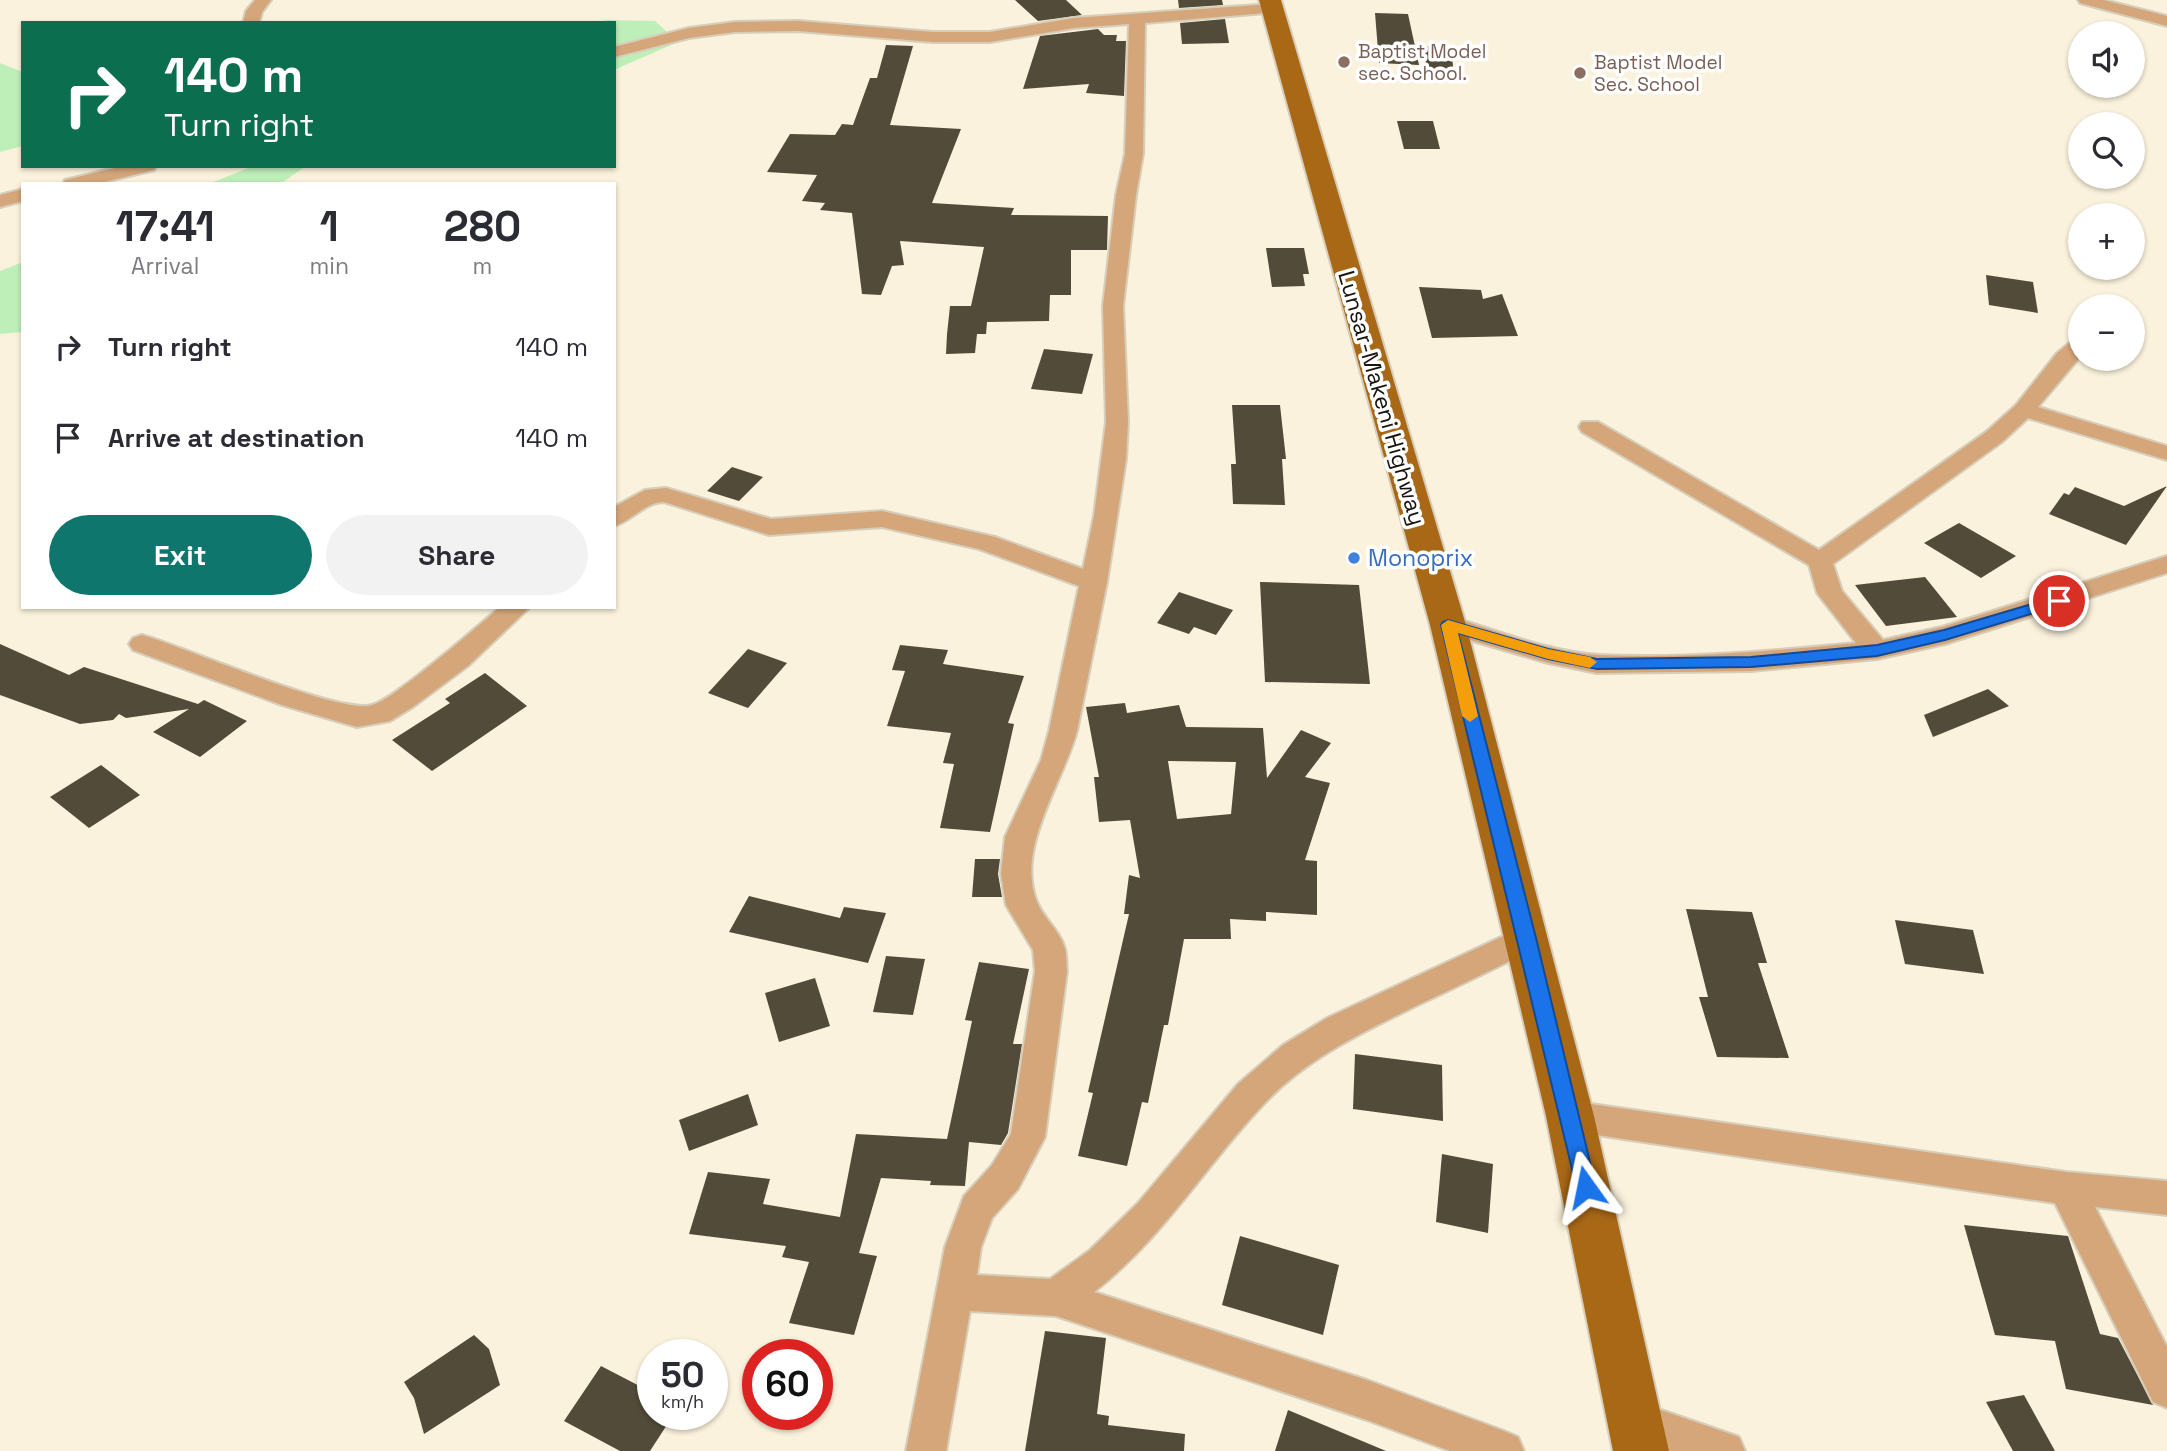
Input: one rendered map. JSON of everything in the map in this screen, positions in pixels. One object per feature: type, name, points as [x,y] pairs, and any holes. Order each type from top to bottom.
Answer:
[{"type":"main road","name":"Lunsar-Makeni Highway","points":[[1271,4],[1448,625],[1570,1116],[1638,1436]]},
{"type":"street","points":[[252,21],[254,11],[263,0]]},
{"type":"street","points":[[2085,0],[2167,21]]},
{"type":"street","points":[[616,51],[689,33],[735,27],[798,26],[933,37],[990,37],[1074,23],[1137,20],[1271,4]]},
{"type":"street","points":[[926,1451],[963,1247],[977,1208],[1005,1177],[1028,1137],[1051,971],[1049,948],[1022,905],[1016,874],[1017,862],[1020,837],[1055,760],[1106,516],[1117,422],[1113,306],[1126,195],[1134,155],[1137,20]]},
{"type":"street","points":[[80,182],[139,168]]},
{"type":"street","points":[[0,201],[21,196]]},
{"type":"street","points":[[1820,561],[1994,437],[2024,410],[2068,356]]},
{"type":"street","points":[[2024,410],[2167,453]]},
{"type":"street","points":[[1590,427],[1820,561],[1830,593],[1877,650]]},
{"type":"street","points":[[616,517],[654,495],[677,498],[769,527],[882,519],[986,543],[1094,582]]},
{"type":"street","points":[[1448,625],[1548,654],[1597,664],[1751,662],[1877,650],[1959,631],[2167,564]]},
{"type":"street","points":[[142,644],[323,709],[357,717],[380,713],[403,700],[458,659],[515,609]]},
{"type":"street","points":[[1056,1298],[1103,1262],[1151,1216],[1250,1095],[1294,1055],[1339,1028],[1527,938]]},
{"type":"street","points":[[1570,1116],[2066,1188],[2167,1198]]},
{"type":"street","points":[[2066,1188],[2167,1388]]},
{"type":"street","points":[[954,1292],[1056,1298],[1367,1400],[1504,1451]]},
{"type":"street","points":[[1638,1436],[1725,1451]]},
{"type":"green space","points":[[608,20],[655,21],[678,42],[616,69],[616,21],[603,21]]},
{"type":"green space","points":[[0,63],[21,71],[21,147],[0,152]]},
{"type":"green space","points":[[249,168],[303,168],[283,182],[213,182]]},
{"type":"green space","points":[[21,263],[21,332],[0,334],[0,271]]},
{"type":"building","points":[[1015,0],[1066,0],[1082,15],[1038,21]]},
{"type":"building","points":[[1178,0],[1222,0],[1223,5],[1179,8]]},
{"type":"building","points":[[1375,13],[1408,14],[1419,65],[1379,63]]},
{"type":"building","points":[[1225,19],[1229,43],[1182,44],[1180,23]]},
{"type":"building","points":[[1098,29],[1104,35],[1117,35],[1116,41],[1126,41],[1124,96],[1086,93],[1089,84],[1023,89],[1040,36]]},
{"type":"building","points":[[886,45],[913,46],[890,125],[961,129],[932,203],[1014,208],[1011,215],[1108,216],[1107,250],[1071,250],[1071,295],[1050,295],[1049,321],[987,322],[986,334],[977,334],[975,353],[946,354],[947,334],[950,306],[971,306],[984,247],[900,241],[904,265],[892,266],[881,295],[862,294],[852,213],[820,210],[825,203],[802,201],[817,175],[767,172],[790,134],[835,135],[842,124],[853,125],[870,78],[877,78]]},
{"type":"building","points":[[1424,46],[1451,47],[1454,75],[1427,74]]},
{"type":"building","points":[[1397,121],[1433,121],[1440,149],[1404,149]]},
{"type":"building","points":[[1266,248],[1304,248],[1309,274],[1303,274],[1305,286],[1272,287]]},
{"type":"building","points":[[1986,275],[2033,282],[2038,313],[1989,305]]},
{"type":"building","points":[[1419,287],[1481,290],[1483,299],[1502,294],[1518,336],[1432,338]]},
{"type":"building","points":[[1044,349],[1093,354],[1082,394],[1031,389]]},
{"type":"building","points":[[1232,405],[1280,405],[1286,459],[1282,459],[1285,505],[1233,504],[1231,464],[1236,464]]},
{"type":"building","points":[[732,467],[763,477],[739,501],[707,491]]},
{"type":"building","points":[[2167,486],[2126,545],[2049,514],[2064,493],[2069,495],[2075,487],[2124,506]]},
{"type":"building","points":[[1959,523],[2016,556],[1981,578],[1924,543]]},
{"type":"building","points":[[1925,577],[1957,617],[1886,626],[1855,585]]},
{"type":"building","points":[[1260,582],[1359,585],[1370,684],[1265,682]]},
{"type":"building","points":[[1179,592],[1233,610],[1216,635],[1194,627],[1189,634],[1157,623]]},
{"type":"building","points":[[0,644],[69,675],[84,667],[198,704],[204,700],[247,721],[200,757],[153,732],[189,709],[126,718],[119,714],[113,720],[80,724],[0,695]]},
{"type":"building","points":[[900,645],[948,650],[943,664],[1024,676],[1008,723],[1014,724],[990,832],[940,828],[954,764],[943,763],[951,733],[887,726],[905,671],[892,670]]},
{"type":"building","points":[[748,649],[787,663],[748,708],[708,693]]},
{"type":"building","points":[[485,673],[527,706],[432,771],[392,740],[450,703],[445,699]]},
{"type":"building","points":[[1988,689],[2009,706],[1933,737],[1924,715]]},
{"type":"building","points":[[1125,703],[1127,713],[1179,705],[1186,727],[1263,728],[1267,778],[1301,730],[1331,743],[1305,777],[1330,783],[1305,860],[1317,861],[1317,915],[1266,912],[1266,921],[1230,919],[1231,939],[1184,939],[1168,1025],[1164,1025],[1148,1103],[1142,1102],[1127,1166],[1078,1156],[1093,1093],[1088,1092],[1129,914],[1124,914],[1129,875],[1140,878],[1130,820],[1099,822],[1094,777],[1099,777],[1086,707]],"holes":[[[1168,761],[1236,762],[1231,814],[1177,819]]]},
{"type":"building","points":[[101,765],[140,795],[89,828],[50,797]]},
{"type":"building","points":[[975,859],[1000,859],[998,874],[1002,897],[972,897]]},
{"type":"building","points":[[749,896],[840,918],[844,907],[886,913],[868,963],[729,932]]},
{"type":"building","points":[[1686,909],[1752,912],[1767,963],[1758,963],[1789,1058],[1717,1057],[1699,997],[1708,997]]},
{"type":"building","points":[[1895,920],[1973,930],[1984,974],[1905,964]]},
{"type":"building","points":[[886,956],[925,959],[913,1015],[873,1012]]},
{"type":"building","points":[[979,962],[1029,969],[1013,1044],[1022,1044],[1008,1133],[1001,1145],[969,1142],[965,1186],[930,1185],[931,1181],[881,1178],[859,1253],[877,1256],[854,1335],[789,1323],[809,1262],[782,1257],[786,1246],[689,1234],[708,1172],[770,1179],[763,1204],[840,1217],[856,1134],[947,1139],[972,1021],[965,1020]]},
{"type":"building","points":[[815,978],[830,1026],[779,1042],[765,993]]},
{"type":"building","points":[[1355,1054],[1442,1065],[1443,1121],[1353,1109]]},
{"type":"building","points":[[748,1094],[758,1125],[689,1151],[679,1120]]},
{"type":"building","points":[[1442,1154],[1493,1164],[1488,1233],[1436,1222]]},
{"type":"building","points":[[1964,1225],[2068,1236],[2100,1334],[2118,1338],[2153,1405],[2066,1389],[2055,1341],[1995,1335]]},
{"type":"building","points":[[1240,1236],[1339,1265],[1323,1335],[1222,1305]]},
{"type":"building","points":[[1045,1331],[1106,1338],[1097,1414],[1109,1416],[1108,1425],[1185,1434],[1184,1451],[1025,1451]]},
{"type":"building","points":[[474,1335],[489,1349],[500,1385],[424,1434],[414,1398],[404,1382]]},
{"type":"building","points":[[601,1366],[637,1385],[637,1430],[664,1430],[650,1451],[620,1451],[564,1421]]},
{"type":"building","points":[[2024,1395],[2055,1451],[2013,1451],[1986,1402]]},
{"type":"building","points":[[1288,1410],[1386,1451],[1275,1451]]},
{"type":"slow traffic","points":[[1470,716],[1448,625],[1548,654],[1590,662]]},
{"type":"place","name":"Baptist Model sec. School.","points":[[1344,62]]},
{"type":"place","name":"Baptist Model Sec. School","points":[[1580,73]]},
{"type":"place","name":"Monoprix","points":[[1354,558]]},
{"type":"route","points":[[1586,1187],[1448,625],[1548,654],[1597,664],[1751,662],[1877,650],[1945,635],[2059,601]]}]
